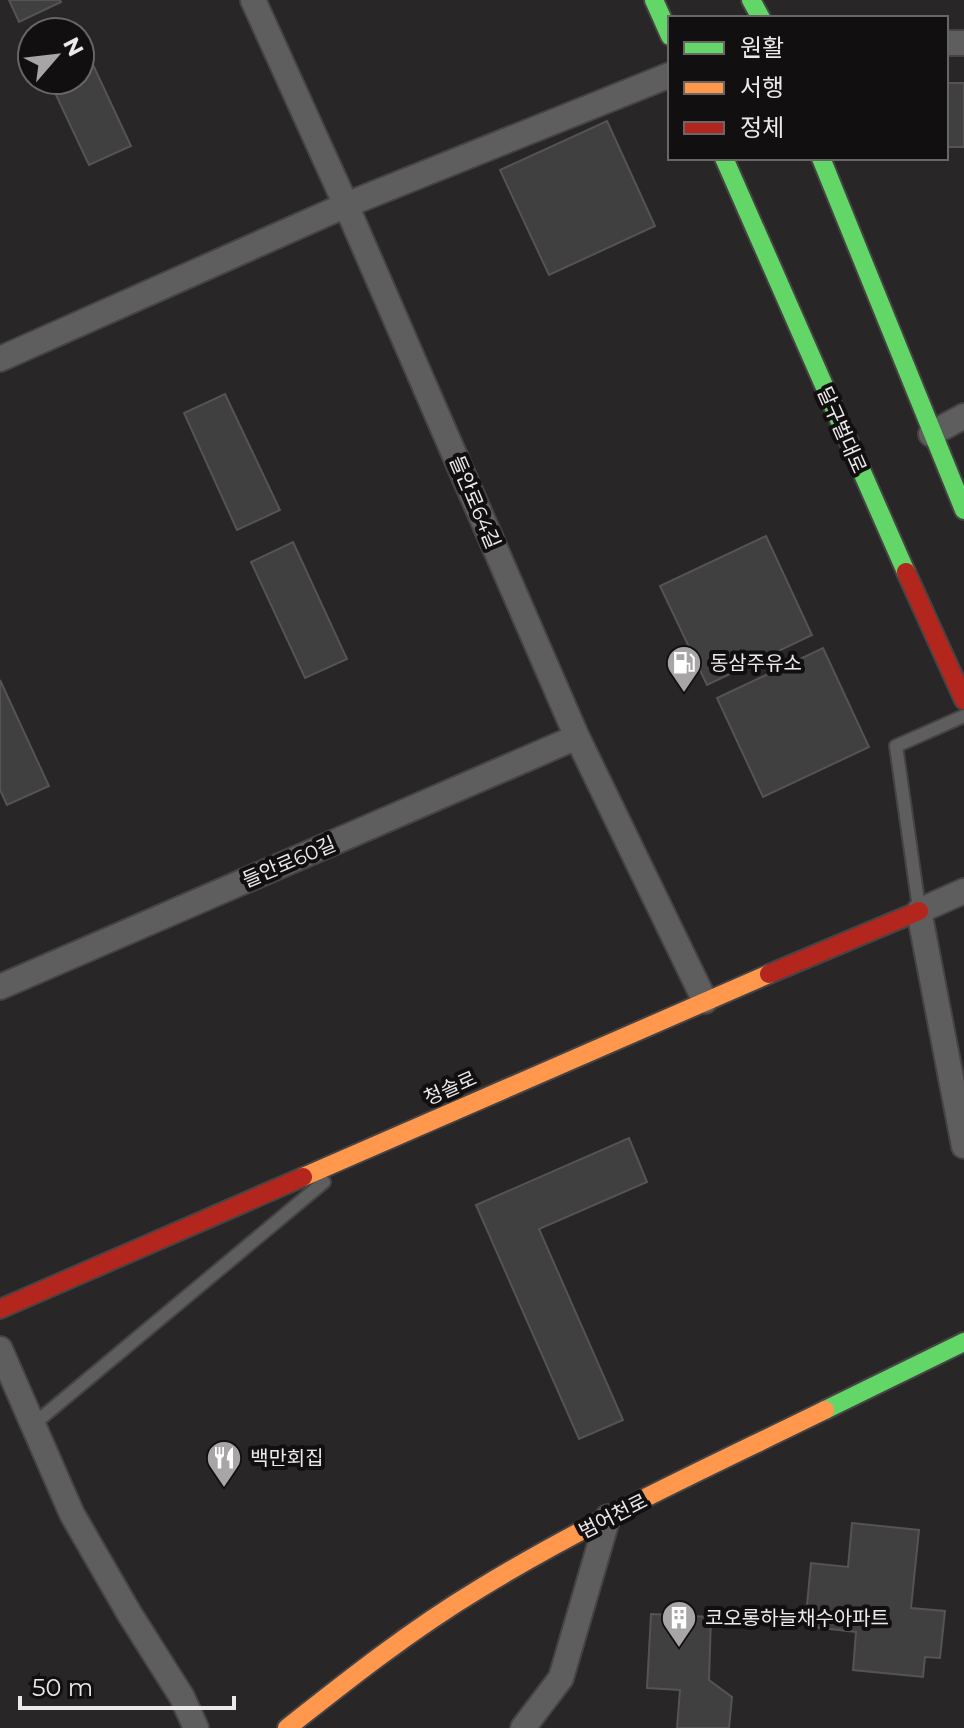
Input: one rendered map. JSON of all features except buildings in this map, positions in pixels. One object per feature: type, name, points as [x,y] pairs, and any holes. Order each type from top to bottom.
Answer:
[{"type":"main road","points":[[654,0],[668,32]]},
{"type":"main road","name":"달구벌대로","points":[[725,160],[842,431],[964,700]]},
{"type":"main road","points":[[822,160],[964,510]]},
{"type":"main road","name":"청솔로","points":[[0,1309],[705,1001],[919,911]]},
{"type":"main road","name":"범어천로","points":[[287,1728],[389,1647],[480,1588],[608,1517],[964,1342]]},
{"type":"street","name":"들안로64길","points":[[253,0],[346,205],[577,737],[705,1001]]},
{"type":"street","points":[[0,359],[346,205],[668,76]]},
{"type":"street","points":[[931,434],[964,416]]},
{"type":"street","name":"들안로60길","points":[[0,987],[577,737]]},
{"type":"street","points":[[964,891],[919,911],[964,1146]]},
{"type":"street","points":[[0,1349],[72,1514],[182,1697],[196,1728]]},
{"type":"street","points":[[523,1728],[561,1678],[608,1517]]},
{"type":"lane","points":[[919,911],[896,746],[964,716]]},
{"type":"lane","points":[[34,1424],[360,1151]]},
{"type":"traffic: fast","points":[[654,0],[668,32]]},
{"type":"traffic: fast","points":[[751,0],[760,16]]},
{"type":"traffic: fast","points":[[725,160],[906,572]]},
{"type":"traffic: fast","points":[[822,160],[964,510]]},
{"type":"traffic: fast","points":[[825,1410],[964,1342]]},
{"type":"traffic: slow","points":[[303,1177],[769,974]]},
{"type":"traffic: slow","points":[[287,1728],[405,1638],[521,1564],[650,1495],[825,1410]]},
{"type":"traffic: jam","points":[[906,572],[964,700]]},
{"type":"traffic: jam","points":[[769,974],[919,911]]},
{"type":"traffic: jam","points":[[0,1309],[303,1177]]},
{"type":"place","name":"동삼주유소","points":[[684,694]]},
{"type":"place","name":"백만회집","points":[[224,1489]]},
{"type":"place","name":"코오롱하늘채수아파트","points":[[679,1649]]}]
